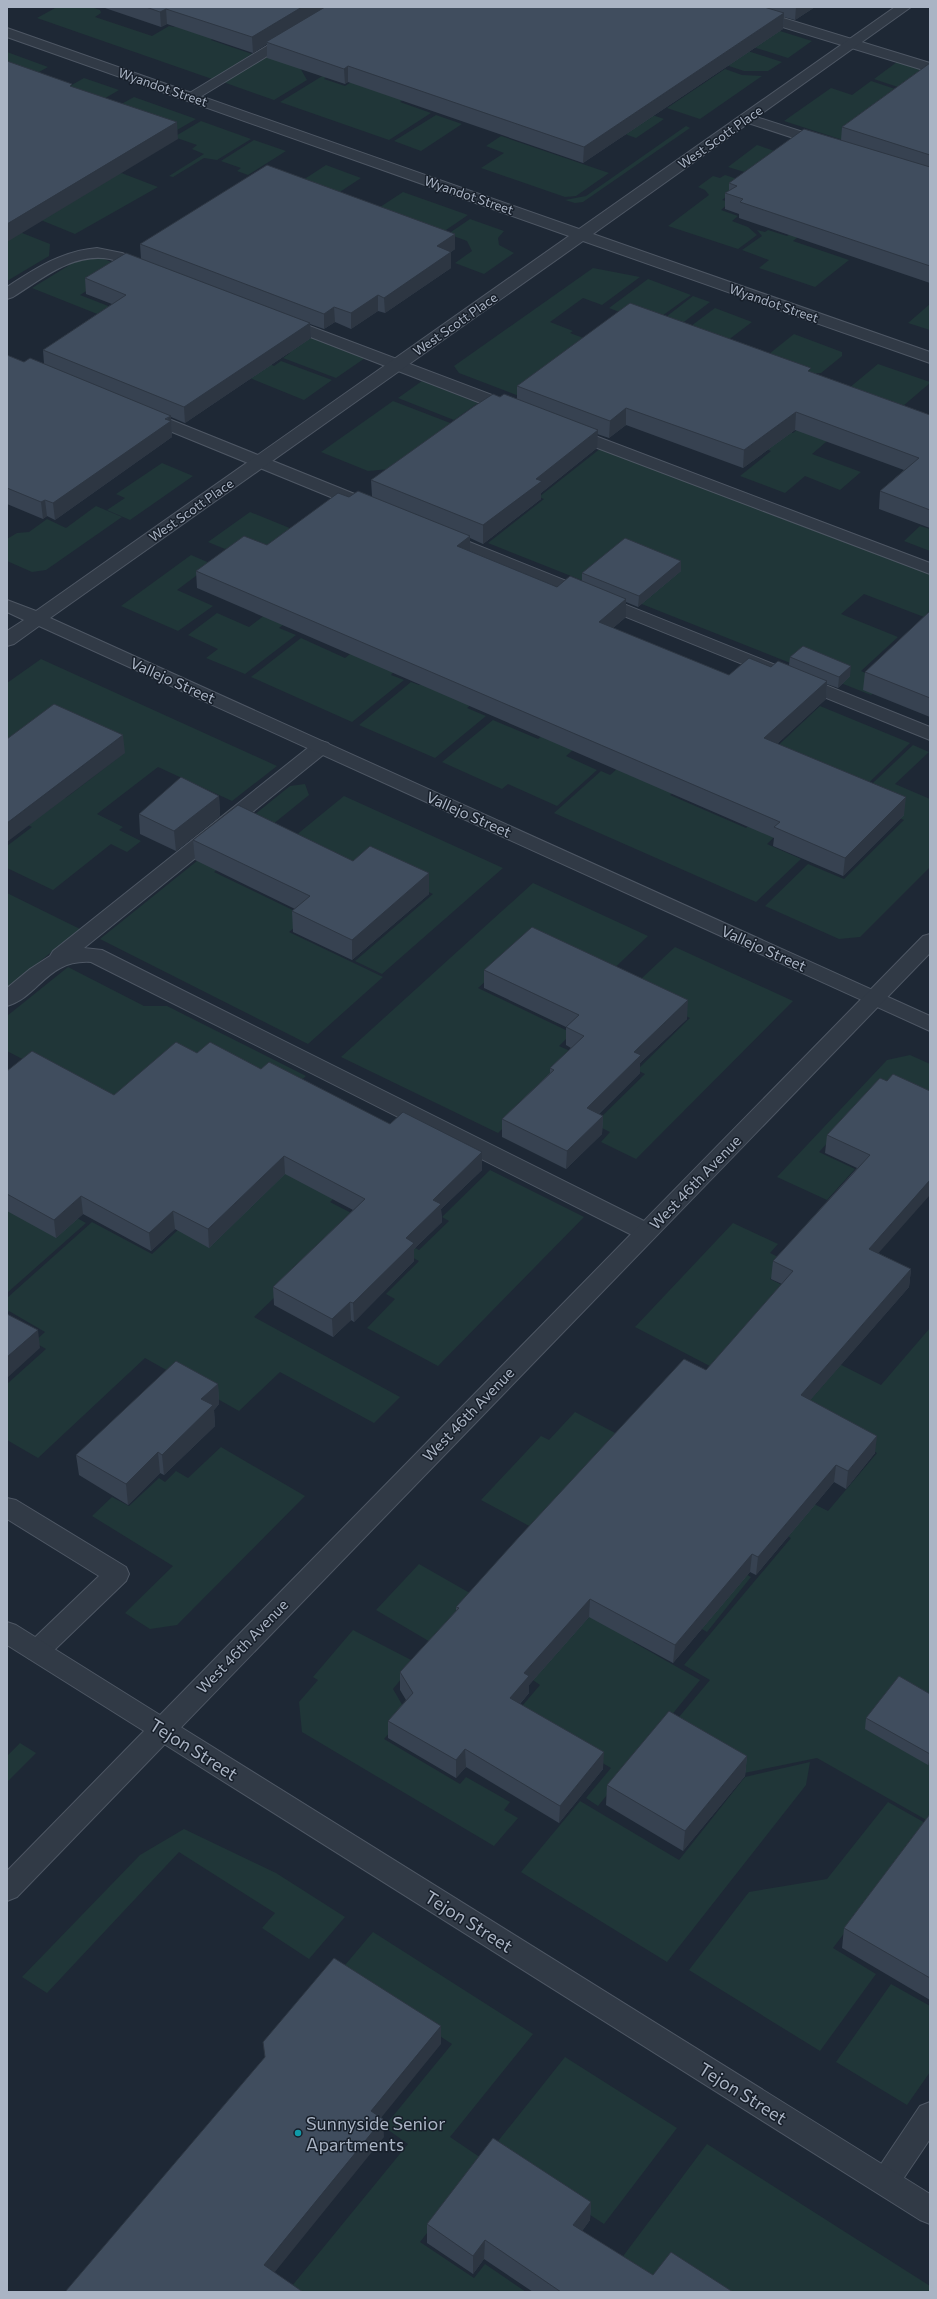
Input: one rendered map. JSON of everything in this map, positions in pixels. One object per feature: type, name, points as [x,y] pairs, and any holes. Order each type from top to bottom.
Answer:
[{"type":"street","points":[[190,96],[342,7]]},
{"type":"street","points":[[732,7],[930,68]]},
{"type":"street","name":"West Scott Place","points":[[7,640],[904,7]]},
{"type":"street","name":"Wyandot Street","points":[[7,32],[930,358]]},
{"type":"street","points":[[747,118],[839,148]]},
{"type":"street","points":[[7,294],[62,260],[86,254],[112,255],[159,273]]},
{"type":"street","points":[[269,315],[528,415]]},
{"type":"street","points":[[132,408],[383,512]]},
{"type":"street","points":[[557,426],[930,570]]},
{"type":"street","points":[[427,530],[930,734]]},
{"type":"street","name":"Vallejo Street","points":[[7,605],[930,1024]]},
{"type":"street","points":[[7,999],[321,747]]},
{"type":"street","points":[[99,925],[93,932],[90,940],[91,947],[105,959]]},
{"type":"street","name":"West 46th Avenue","points":[[7,1888],[930,941]]},
{"type":"street","points":[[52,963],[72,954],[95,955],[105,959],[646,1232]]},
{"type":"street","points":[[7,1507],[117,1574],[37,1651]]},
{"type":"street","name":"Tejon Street","points":[[7,1632],[930,2210]]},
{"type":"street","points":[[885,2182],[930,2114]]},
{"type":"green space","points":[[57,7],[91,7],[100,10],[101,13],[95,17],[152,36],[169,26],[174,27],[192,17],[236,24],[211,40],[252,54],[212,79],[37,18]]},
{"type":"green space","points":[[767,27],[812,41],[788,58],[753,47]]},
{"type":"green space","points":[[314,28],[299,66],[307,80],[274,100],[223,82]]},
{"type":"green space","points":[[723,43],[782,62],[768,71],[744,71],[720,63]]},
{"type":"green space","points":[[7,52],[48,67],[14,86],[7,84]]},
{"type":"green space","points":[[897,62],[930,73],[901,88],[874,79]]},
{"type":"green space","points":[[725,69],[742,75],[762,76],[700,119],[667,108]]},
{"type":"green space","points":[[445,73],[400,102],[431,113],[389,140],[280,102],[324,75],[327,76],[324,79],[345,86],[356,79]]},
{"type":"green space","points":[[84,78],[119,90],[46,133],[56,94]]},
{"type":"green space","points":[[871,81],[898,90],[930,126],[846,141],[784,121],[831,88],[852,95]]},
{"type":"green space","points":[[134,97],[196,119],[165,137],[107,112]]},
{"type":"green space","points":[[641,111],[664,119],[636,138],[602,126]]},
{"type":"green space","points":[[436,115],[462,124],[421,151],[394,141]]},
{"type":"green space","points":[[201,121],[251,139],[217,160],[204,158],[173,177],[169,176],[204,154],[192,149],[197,145],[174,137]]},
{"type":"green space","points":[[686,126],[690,128],[583,202],[575,203],[565,200],[586,196]]},
{"type":"green space","points":[[501,136],[609,173],[576,196],[565,197],[481,168],[504,153],[486,146]]},
{"type":"green space","points":[[254,140],[286,151],[248,175],[237,171],[241,168],[221,161]]},
{"type":"green space","points":[[757,145],[819,166],[751,174],[728,167]]},
{"type":"green space","points":[[326,165],[361,178],[320,205],[300,182]]},
{"type":"green space","points":[[111,169],[158,187],[75,234],[31,216]]},
{"type":"green space","points":[[725,175],[746,182],[722,200],[730,202],[721,210],[738,216],[732,221],[748,227],[757,235],[738,249],[668,226],[709,195],[705,190],[698,187],[713,176],[720,178]]},
{"type":"green space","points":[[403,192],[468,215],[443,232],[371,213]]},
{"type":"green space","points":[[470,219],[504,231],[498,238],[499,245],[514,253],[484,274],[455,263],[472,251],[467,241],[448,234]]},
{"type":"green space","points":[[813,225],[793,241],[849,260],[815,287],[759,268],[769,260],[742,250],[762,236],[757,230],[765,232],[768,230],[787,236],[793,232]]},
{"type":"green space","points":[[7,227],[50,244],[49,256],[7,281]]},
{"type":"green space","points":[[99,257],[124,267],[80,295],[157,325],[165,341],[32,288],[81,258]]},
{"type":"green space","points":[[593,268],[640,277],[602,305],[583,298],[550,322],[573,331],[570,333],[605,346],[653,327],[693,296],[710,302],[603,384],[524,398],[459,373],[454,366]]},
{"type":"green space","points":[[648,279],[691,295],[648,326],[643,321],[609,308]]},
{"type":"green space","points":[[187,286],[368,356],[336,378],[283,358],[290,353]]},
{"type":"green space","points":[[930,304],[930,330],[908,323]]},
{"type":"green space","points":[[715,308],[752,322],[715,350],[675,338]]},
{"type":"green space","points":[[794,334],[842,352],[842,356],[821,373],[808,374],[764,358]]},
{"type":"green space","points":[[281,361],[332,380],[304,400],[245,376],[265,362],[274,366]]},
{"type":"green space","points":[[878,364],[930,383],[890,417],[837,398]]},
{"type":"green space","points":[[422,381],[478,403],[454,420],[398,398]]},
{"type":"green space","points":[[393,401],[458,426],[390,469],[368,471],[321,452]]},
{"type":"green space","points":[[769,424],[793,433],[803,425],[833,436],[812,454],[861,472],[840,490],[805,476],[785,493],[740,476],[771,451],[749,442]]},
{"type":"green space","points":[[601,448],[930,574],[930,612],[924,617],[864,594],[841,614],[898,637],[861,671],[885,682],[871,695],[488,543],[544,499],[539,497]]},
{"type":"green space","points":[[162,463],[193,476],[130,520],[107,510],[125,498],[116,494]]},
{"type":"green space","points":[[96,506],[122,517],[46,570],[32,572],[7,561],[7,539],[17,533],[29,532],[47,519],[66,528]]},
{"type":"green space","points":[[250,512],[297,531],[263,557],[229,547],[225,549],[208,542]]},
{"type":"green space","points":[[920,526],[930,529],[930,551],[904,541]]},
{"type":"green space","points":[[191,555],[212,564],[177,590],[213,606],[178,631],[121,606]]},
{"type":"green space","points":[[290,596],[309,604],[279,628],[296,635],[245,674],[206,658],[218,649],[188,635],[217,613],[249,627]]},
{"type":"green space","points":[[399,616],[394,671],[391,675],[404,680],[352,722],[251,677],[301,638],[345,658]]},
{"type":"green space","points":[[41,659],[277,766],[232,801],[158,767],[97,814],[123,827],[119,830],[141,841],[127,852],[111,844],[53,890],[7,868],[7,846],[32,827],[13,818],[67,797],[123,754],[7,753],[7,683]]},
{"type":"green space","points":[[516,667],[467,708],[486,716],[435,758],[359,725],[411,682],[419,685]]},
{"type":"green space","points":[[820,706],[910,743],[855,796],[767,756]]},
{"type":"green space","points":[[493,720],[538,739],[557,724],[603,724],[566,756],[597,770],[557,806],[508,784],[502,789],[442,762]]},
{"type":"green space","points":[[913,745],[929,752],[895,784],[930,799],[930,867],[860,937],[839,939],[765,906],[808,864],[844,879],[904,820],[856,799]]},
{"type":"green space","points":[[709,759],[670,795],[746,828],[788,790],[813,800],[767,844],[801,859],[756,902],[554,813],[601,771],[610,775],[617,769]]},
{"type":"green space","points":[[305,784],[309,795],[214,872],[307,917],[289,932],[383,977],[308,1044],[100,939],[290,786]]},
{"type":"green space","points":[[344,796],[503,868],[382,974],[355,961],[433,894],[369,864],[350,881],[284,845]]},
{"type":"green space","points":[[533,883],[648,936],[557,1023],[531,1010],[529,942],[478,988],[572,1033],[559,1046],[579,1055],[498,1133],[341,1057]]},
{"type":"green space","points":[[7,893],[80,929],[7,988]]},
{"type":"green space","points":[[675,947],[793,1001],[636,1159],[601,1142],[610,1132],[594,1124],[645,1074],[637,1070],[690,1018],[640,994],[625,994]]},
{"type":"green space","points":[[68,967],[144,1006],[167,1006],[306,1076],[285,1095],[132,1116],[7,1051],[7,1016]]},
{"type":"green space","points":[[910,1055],[930,1064],[930,1104],[883,1083],[819,1152],[855,1169],[827,1200],[777,1177],[887,1060]]},
{"type":"green space","points":[[260,1154],[334,1198],[330,1202],[359,1217],[254,1317],[400,1397],[374,1423],[280,1372],[239,1411],[145,1358],[38,1458],[7,1440],[7,1384],[46,1349],[34,1342],[45,1332],[9,1311],[7,1313],[7,1298],[92,1222],[152,1254]]},
{"type":"green space","points":[[490,1170],[584,1217],[438,1366],[367,1328],[395,1299],[386,1294],[419,1261],[355,1227],[362,1220],[419,1250],[449,1221],[442,1217]]},
{"type":"green space","points":[[10,1181],[86,1223],[7,1293],[7,1184]]},
{"type":"green space","points":[[733,1223],[778,1244],[770,1253],[786,1261],[770,1279],[790,1289],[760,1324],[881,1385],[930,1328],[930,1822],[817,1758],[744,1773],[669,1729],[710,1680],[684,1665],[791,1538],[771,1527],[798,1496],[828,1511],[877,1453],[635,1327]]},
{"type":"green space","points":[[575,1412],[619,1435],[533,1528],[481,1500],[541,1436],[549,1440]]},
{"type":"green space","points":[[221,1447],[305,1496],[177,1625],[150,1629],[125,1613],[173,1566],[92,1516],[112,1497],[129,1506],[159,1478],[165,1482],[176,1471],[188,1478]]},
{"type":"green space","points":[[701,1549],[751,1577],[707,1632],[662,1606],[633,1642],[700,1680],[598,1806],[586,1798],[611,1768],[556,1736],[470,1767],[540,1685],[533,1680],[621,1577]]},
{"type":"green space","points":[[419,1564],[475,1596],[432,1643],[376,1610]]},
{"type":"green space","points":[[353,1630],[415,1662],[393,1689],[407,1713],[384,1739],[460,1784],[466,1777],[510,1802],[504,1810],[518,1818],[494,1846],[302,1732],[299,1702],[318,1680],[313,1677]]},
{"type":"green space","points":[[20,1743],[36,1753],[7,1782],[7,1756]]},
{"type":"green space","points":[[810,1762],[806,1785],[667,1962],[521,1872],[580,1801],[679,1860],[745,1777]]},
{"type":"green space","points":[[888,1802],[927,1824],[833,1948],[876,1974],[820,2051],[689,1970],[749,1892],[827,1879]]},
{"type":"green space","points":[[184,1829],[276,1873],[345,1917],[309,1959],[262,1928],[275,1913],[179,1852],[47,1993],[22,1977],[140,1855]]},
{"type":"green space","points":[[373,1932],[533,2034],[450,2137],[484,2160],[420,2242],[474,2278],[485,2264],[526,2292],[287,2292],[408,2144],[384,2127],[452,2044],[340,1971]]},
{"type":"green space","points":[[891,1984],[930,2006],[930,2072],[907,2105],[836,2062]]},
{"type":"green space","points":[[565,2057],[677,2128],[604,2224],[491,2150]]},
{"type":"green space","points":[[707,2144],[930,2286],[930,2292],[652,2292],[615,2267]]},
{"type":"building","points":[[146,7],[302,7],[252,37],[166,9],[160,12]]},
{"type":"building","points":[[325,7],[764,7],[784,13],[584,147],[348,66],[344,69],[266,42]]},
{"type":"building","points":[[7,61],[72,84],[70,86],[177,122],[7,224]]},
{"type":"building","points":[[930,63],[930,155],[842,127]]},
{"type":"building","points":[[804,129],[930,167],[930,266],[740,202],[743,199],[725,193],[737,186],[729,183]]},
{"type":"building","points":[[267,165],[455,234],[437,246],[451,252],[384,298],[378,295],[351,313],[334,307],[324,314],[140,244]]},
{"type":"building","points":[[126,253],[310,323],[184,407],[43,350],[126,295],[85,278]]},
{"type":"building","points":[[630,303],[811,368],[808,371],[930,415],[930,510],[880,491],[919,458],[796,412],[744,450],[626,408],[610,421],[517,386]]},
{"type":"building","points":[[7,355],[24,362],[30,358],[171,416],[165,419],[171,421],[53,503],[45,500],[41,502],[7,488]]},
{"type":"building","points":[[493,394],[500,397],[504,394],[598,430],[536,479],[542,481],[483,525],[371,480],[473,407]]},
{"type":"building","points":[[358,491],[470,536],[457,546],[557,587],[570,576],[626,599],[599,622],[729,675],[749,658],[771,667],[778,661],[827,681],[764,738],[906,797],[845,858],[774,827],[780,822],[196,571],[244,536],[267,545],[338,493],[349,497]]},
{"type":"building","points":[[625,538],[681,561],[639,596],[582,573]]},
{"type":"building","points":[[930,611],[930,698],[865,672]]},
{"type":"building","points":[[803,646],[851,666],[839,677],[790,657]]},
{"type":"building","points":[[54,704],[123,735],[7,823],[7,739]]},
{"type":"building","points":[[181,777],[219,796],[174,831],[139,814]]},
{"type":"building","points":[[238,805],[353,861],[370,846],[429,873],[352,940],[292,911],[310,896],[193,840]]},
{"type":"building","points":[[532,927],[688,1000],[634,1052],[641,1055],[587,1108],[603,1116],[567,1151],[502,1119],[554,1070],[550,1068],[584,1036],[566,1027],[579,1015],[484,970]]},
{"type":"building","points":[[176,1042],[197,1053],[210,1042],[261,1069],[269,1062],[390,1124],[403,1112],[482,1152],[433,1200],[441,1204],[406,1238],[414,1243],[353,1303],[350,1302],[332,1319],[273,1287],[365,1199],[284,1156],[208,1229],[173,1211],[149,1233],[81,1196],[54,1220],[7,1194],[7,1071],[32,1051],[114,1095]]},
{"type":"building","points":[[893,1074],[930,1091],[930,1180],[869,1249],[911,1269],[801,1395],[877,1436],[848,1471],[836,1465],[758,1557],[752,1554],[675,1645],[590,1599],[524,1673],[529,1676],[510,1698],[604,1752],[560,1806],[465,1749],[456,1760],[388,1721],[413,1693],[400,1672],[459,1608],[456,1607],[519,1537],[684,1359],[706,1370],[793,1271],[773,1261],[870,1155],[827,1135],[880,1078],[887,1081]]},
{"type":"building","points":[[7,1314],[38,1330],[7,1357]]},
{"type":"building","points":[[176,1361],[218,1384],[201,1399],[213,1405],[162,1455],[158,1452],[126,1484],[76,1455]]},
{"type":"building","points":[[899,1676],[930,1694],[930,1754],[866,1718]]},
{"type":"building","points":[[669,1711],[747,1756],[685,1831],[607,1785]]},
{"type":"building","points":[[930,1814],[930,1978],[844,1928]]},
{"type":"building","name":"Sunnyside Senior Apartments","points":[[334,1958],[441,2026],[371,2111],[383,2119],[264,2265],[303,2292],[65,2292],[265,2057],[263,2042]]},
{"type":"building","points":[[493,2138],[591,2202],[573,2225],[653,2275],[671,2252],[733,2292],[561,2292],[485,2240],[473,2256],[427,2224]]},
{"type":"place","name":"Sunnyside Senior Apartments","points":[[298,2133]]}]
